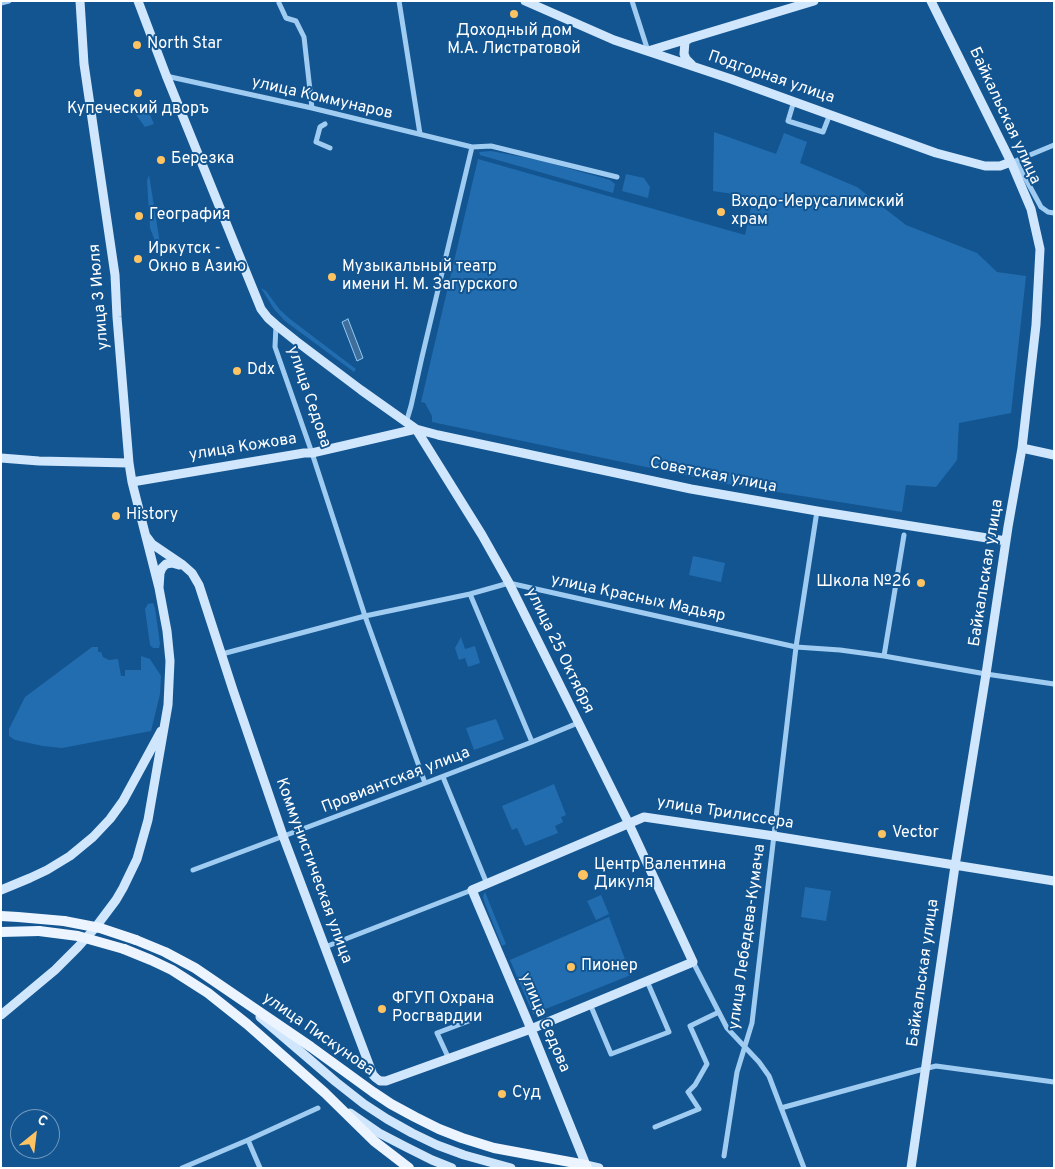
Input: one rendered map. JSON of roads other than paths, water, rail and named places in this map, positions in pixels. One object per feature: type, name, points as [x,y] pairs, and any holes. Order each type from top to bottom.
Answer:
[{"type":"main road","name":"улица 3 Июля","points":[[1,1015],[78,947],[105,915],[123,888],[137,859],[148,820],[166,722],[169,691],[170,661],[167,631],[129,464],[115,275],[84,64],[80,1]]},
{"type":"main road","name":"Подгорная улица","points":[[525,1],[535,3],[614,40],[794,101],[936,153],[986,166],[1000,166],[1013,162]]},
{"type":"main road","points":[[648,51],[814,1]]},
{"type":"main road","name":"Байкальская улица","points":[[911,1168],[955,866],[1008,527],[1019,472],[1036,325],[1040,249],[1030,209],[1013,162],[931,1]]},
{"type":"main road","points":[[140,3],[166,76],[262,309],[276,325]]},
{"type":"main road","points":[[689,39],[685,42],[684,54],[694,67]]},
{"type":"main road","name":"улица 25 Октября","points":[[276,325],[416,429],[482,535],[509,583],[628,822],[645,868],[693,962]]},
{"type":"main road","name":"улица Кожова","points":[[132,482],[312,453],[416,429]]},
{"type":"main road","name":"Советская улица","points":[[416,429],[692,489],[817,511],[1006,540]]},
{"type":"main road","points":[[1022,448],[1054,455]]},
{"type":"main road","points":[[1,458],[129,464]]},
{"type":"main road","name":"Коммунистическая улица","points":[[146,536],[152,544],[192,573],[199,585],[283,836],[370,1068],[376,1078],[380,1081],[386,1081],[531,1029],[693,962]]},
{"type":"main road","points":[[158,588],[160,572],[166,564],[177,564],[192,573]]},
{"type":"main road","points":[[1,890],[39,874],[70,856],[103,827],[130,790],[166,722]]},
{"type":"main road","name":"улица Трилиссера","points":[[472,890],[644,816],[1054,881]]},
{"type":"main road","name":"улица Седова","points":[[472,890],[587,1167]]},
{"type":"main road","points":[[1,916],[64,921],[100,928],[136,940],[175,957],[240,1000]]},
{"type":"main road","points":[[1,932],[39,931],[78,936],[124,949],[172,970],[208,992],[353,1116],[379,1133],[452,1168]]},
{"type":"main road","name":"улица Пискунова","points":[[240,1000],[311,1047],[391,1104],[439,1129],[494,1148],[599,1168]]},
{"type":"main road","name":"улица Пискунова","points":[[240,1000],[336,1082],[387,1119],[438,1145],[464,1155],[511,1168]]},
{"type":"main road","points":[[325,1093],[374,1140],[409,1168]]},
{"type":"street","points":[[1,3],[9,1]]},
{"type":"street","points":[[399,1],[420,134]]},
{"type":"street","points":[[632,1],[648,51]]},
{"type":"street","points":[[279,3],[286,18],[296,21],[304,37],[312,108]]},
{"type":"street","name":"улица Коммунаров","points":[[166,76],[312,108],[472,147],[491,146],[617,177]]},
{"type":"street","points":[[794,101],[788,120],[823,132],[830,114]]},
{"type":"street","points":[[325,124],[320,127],[316,142],[330,148]]},
{"type":"street","points":[[1054,145],[1013,162],[1042,207],[1048,212],[1054,213]]},
{"type":"street","points":[[406,423],[472,147]]},
{"type":"street","name":"улица Седова","points":[[276,325],[275,347],[365,616],[425,784]]},
{"type":"street","name":"улица Лебедева-Кумача","points":[[724,1156],[737,1072],[752,1023],[796,647],[817,511]]},
{"type":"street","points":[[884,656],[904,535]]},
{"type":"street","name":"улица Красных Мадьяр","points":[[222,654],[365,616],[470,594],[509,583],[796,647],[884,656],[1054,684]]},
{"type":"street","points":[[470,594],[532,742]]},
{"type":"street","name":"Провиантская улица","points":[[193,870],[425,784],[578,723]]},
{"type":"street","points":[[443,776],[487,884]]},
{"type":"street","name":"улица Трилиссера","points":[[325,947],[472,890]]},
{"type":"street","name":"улица 25 Октября","points":[[693,962],[727,1028],[759,1062],[769,1076],[804,1168]]},
{"type":"street","points":[[590,1004],[611,1054],[669,1032],[647,981]]},
{"type":"street","points":[[655,1128],[699,1109],[688,1092],[695,1085],[707,1064],[690,1026],[719,1012]]},
{"type":"street","points":[[449,1058],[437,1033],[474,1019]]},
{"type":"street","points":[[781,1108],[936,1066],[1054,1082]]},
{"type":"street","points":[[182,1168],[318,1108]]},
{"type":"street","points":[[248,1140],[260,1168]]},
{"type":"place","name":"Доходный дом М.А. Листратовой","points":[[514,14]]},
{"type":"place","name":"North Star","points":[[137,45]]},
{"type":"place","name":"Купеческий дворъ","points":[[138,93]]},
{"type":"place","name":"Березка","points":[[161,160]]},
{"type":"place","name":"Входо-Иерусалимский храм","points":[[721,212]]},
{"type":"place","name":"География","points":[[139,216]]},
{"type":"place","name":"Иркутск - Окно в Азию","points":[[138,259]]},
{"type":"place","name":"Музыкальный театр имени Н. М. Загурского","points":[[332,277]]},
{"type":"place","name":"Ddx","points":[[237,371]]},
{"type":"place","name":"History","points":[[116,516]]},
{"type":"place","name":"Школа №26","points":[[921,583]]},
{"type":"place","name":"Vector","points":[[882,834]]},
{"type":"place","name":"Центр Валентина Дикуля","points":[[583,875]]},
{"type":"place","name":"Пионер","points":[[571,967]]},
{"type":"place","name":"ФГУП Охрана Росгвардии","points":[[382,1009]]},
{"type":"place","name":"Суд","points":[[502,1094]]}]
